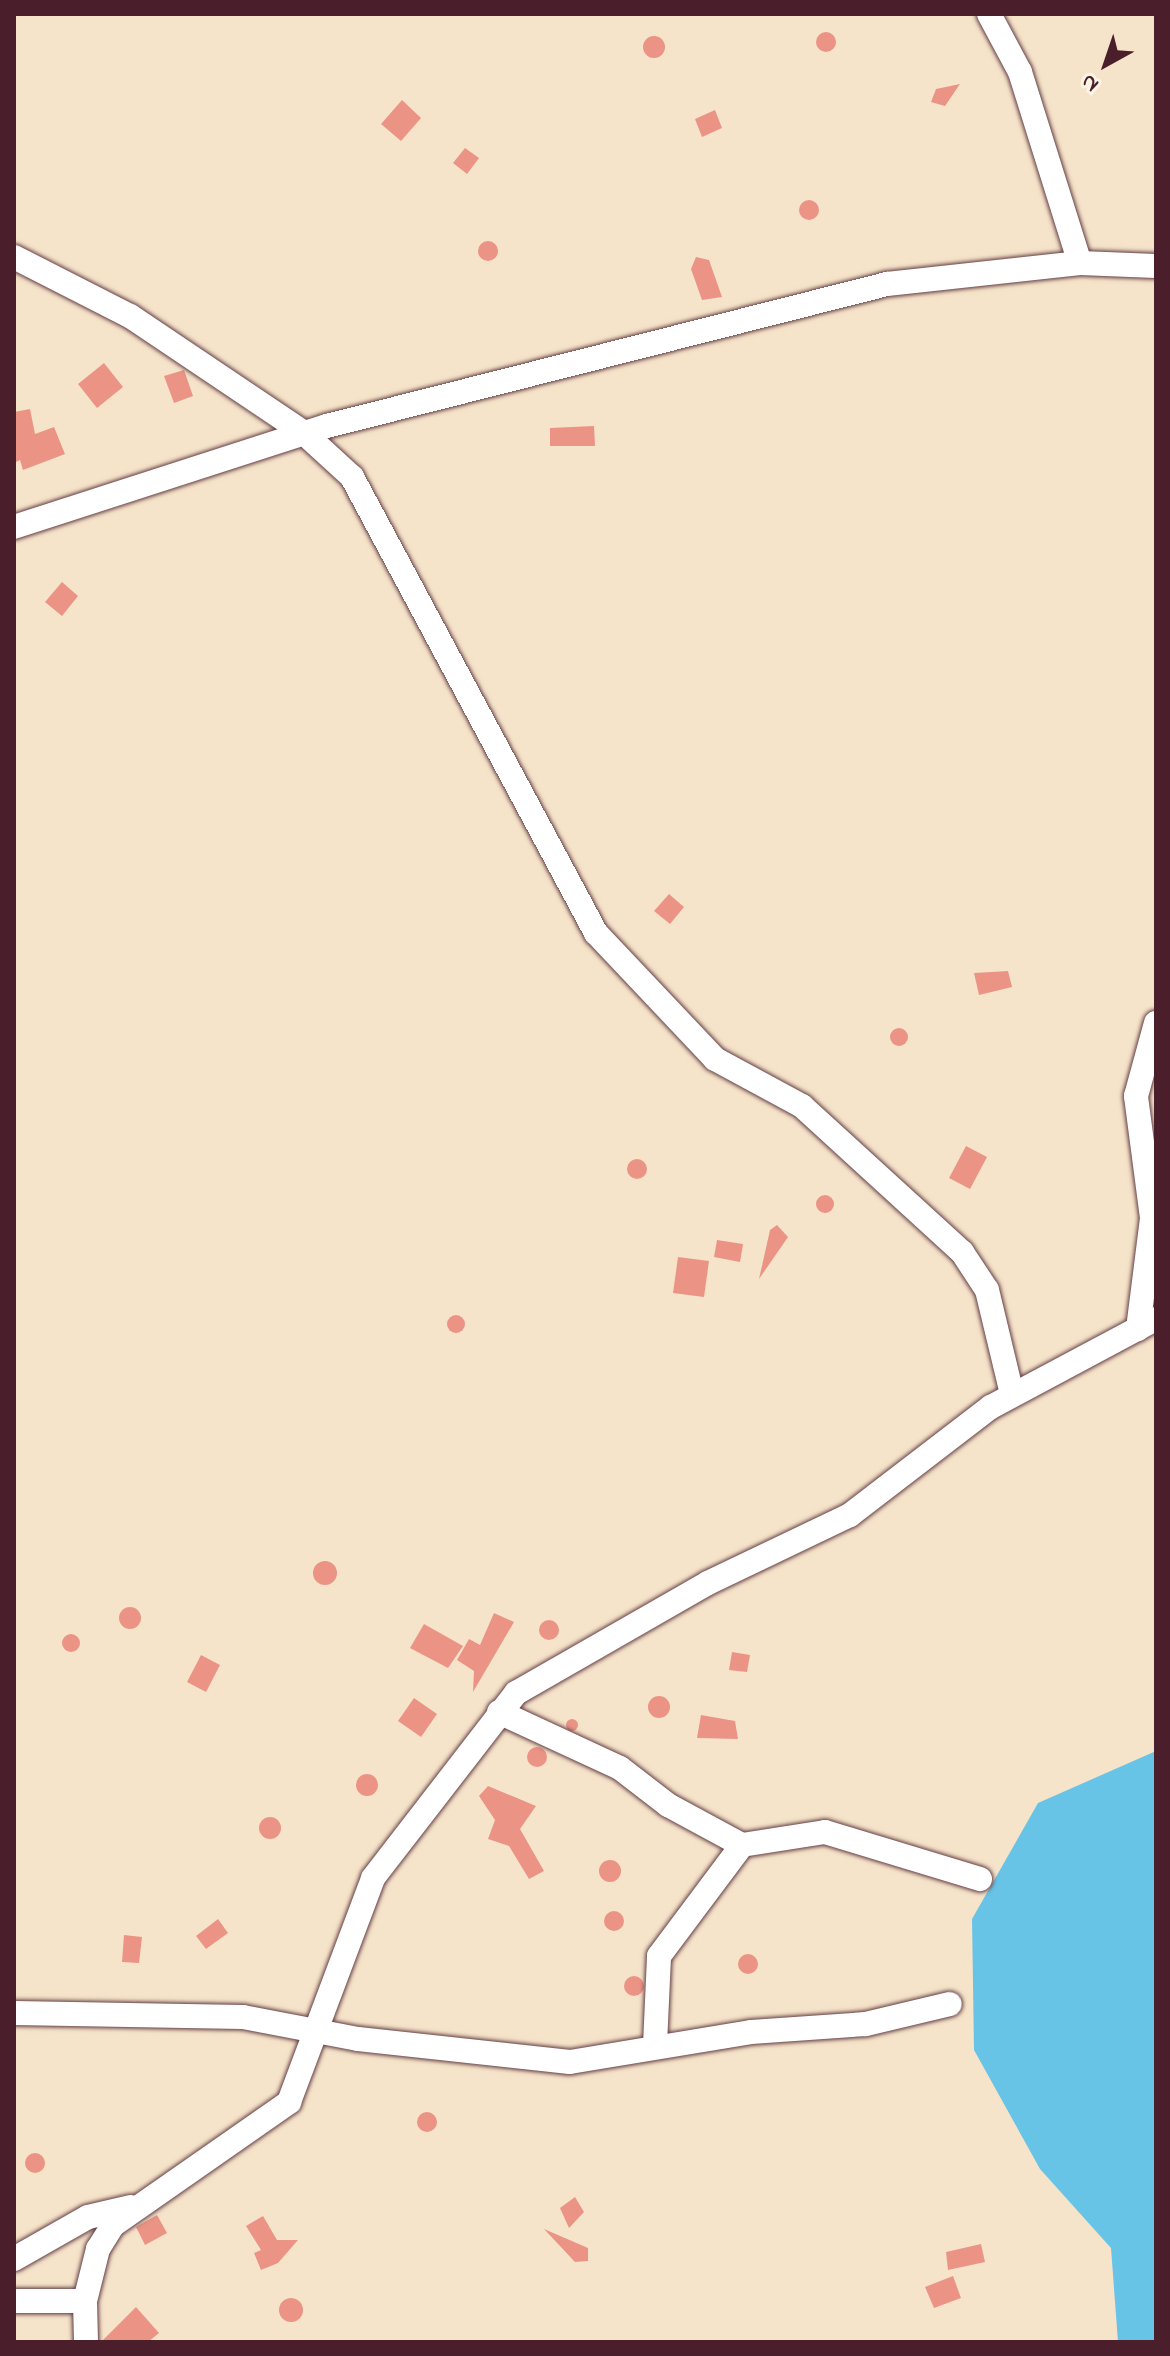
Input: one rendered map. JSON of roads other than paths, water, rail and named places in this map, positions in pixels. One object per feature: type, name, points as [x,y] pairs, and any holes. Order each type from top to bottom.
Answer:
[{"type":"street","points":[[989,14],[1020,72],[1080,263]]},
{"type":"street","points":[[14,257],[130,316],[304,433],[352,477],[596,933],[715,1059],[802,1106],[969,1260],[987,1290],[1012,1394]]},
{"type":"street","points":[[14,527],[304,433],[887,284],[1080,263],[1156,266]]},
{"type":"street","points":[[86,2342],[85,2301],[98,2249],[131,2207],[280,2112],[373,1878],[499,1712],[533,1680],[850,1515],[1012,1394],[1147,1324],[1140,1263],[1152,1218],[1136,1096],[1156,1023]]},
{"type":"street","points":[[499,1712],[620,1768],[668,1805],[742,1845],[825,1832],[980,1879]]},
{"type":"street","points":[[655,2045],[659,1956],[742,1845]]},
{"type":"street","points":[[14,2013],[208,2015],[549,2062],[655,2045],[866,2024],[950,2004]]},
{"type":"street","points":[[14,2259],[88,2217],[131,2207]]},
{"type":"street","points":[[14,2301],[85,2301]]},
{"type":"water","points":[[1156,1751],[1156,2342],[1118,2342],[1111,2248],[1040,2169],[974,2050],[972,1919],[1038,1803]]}]
